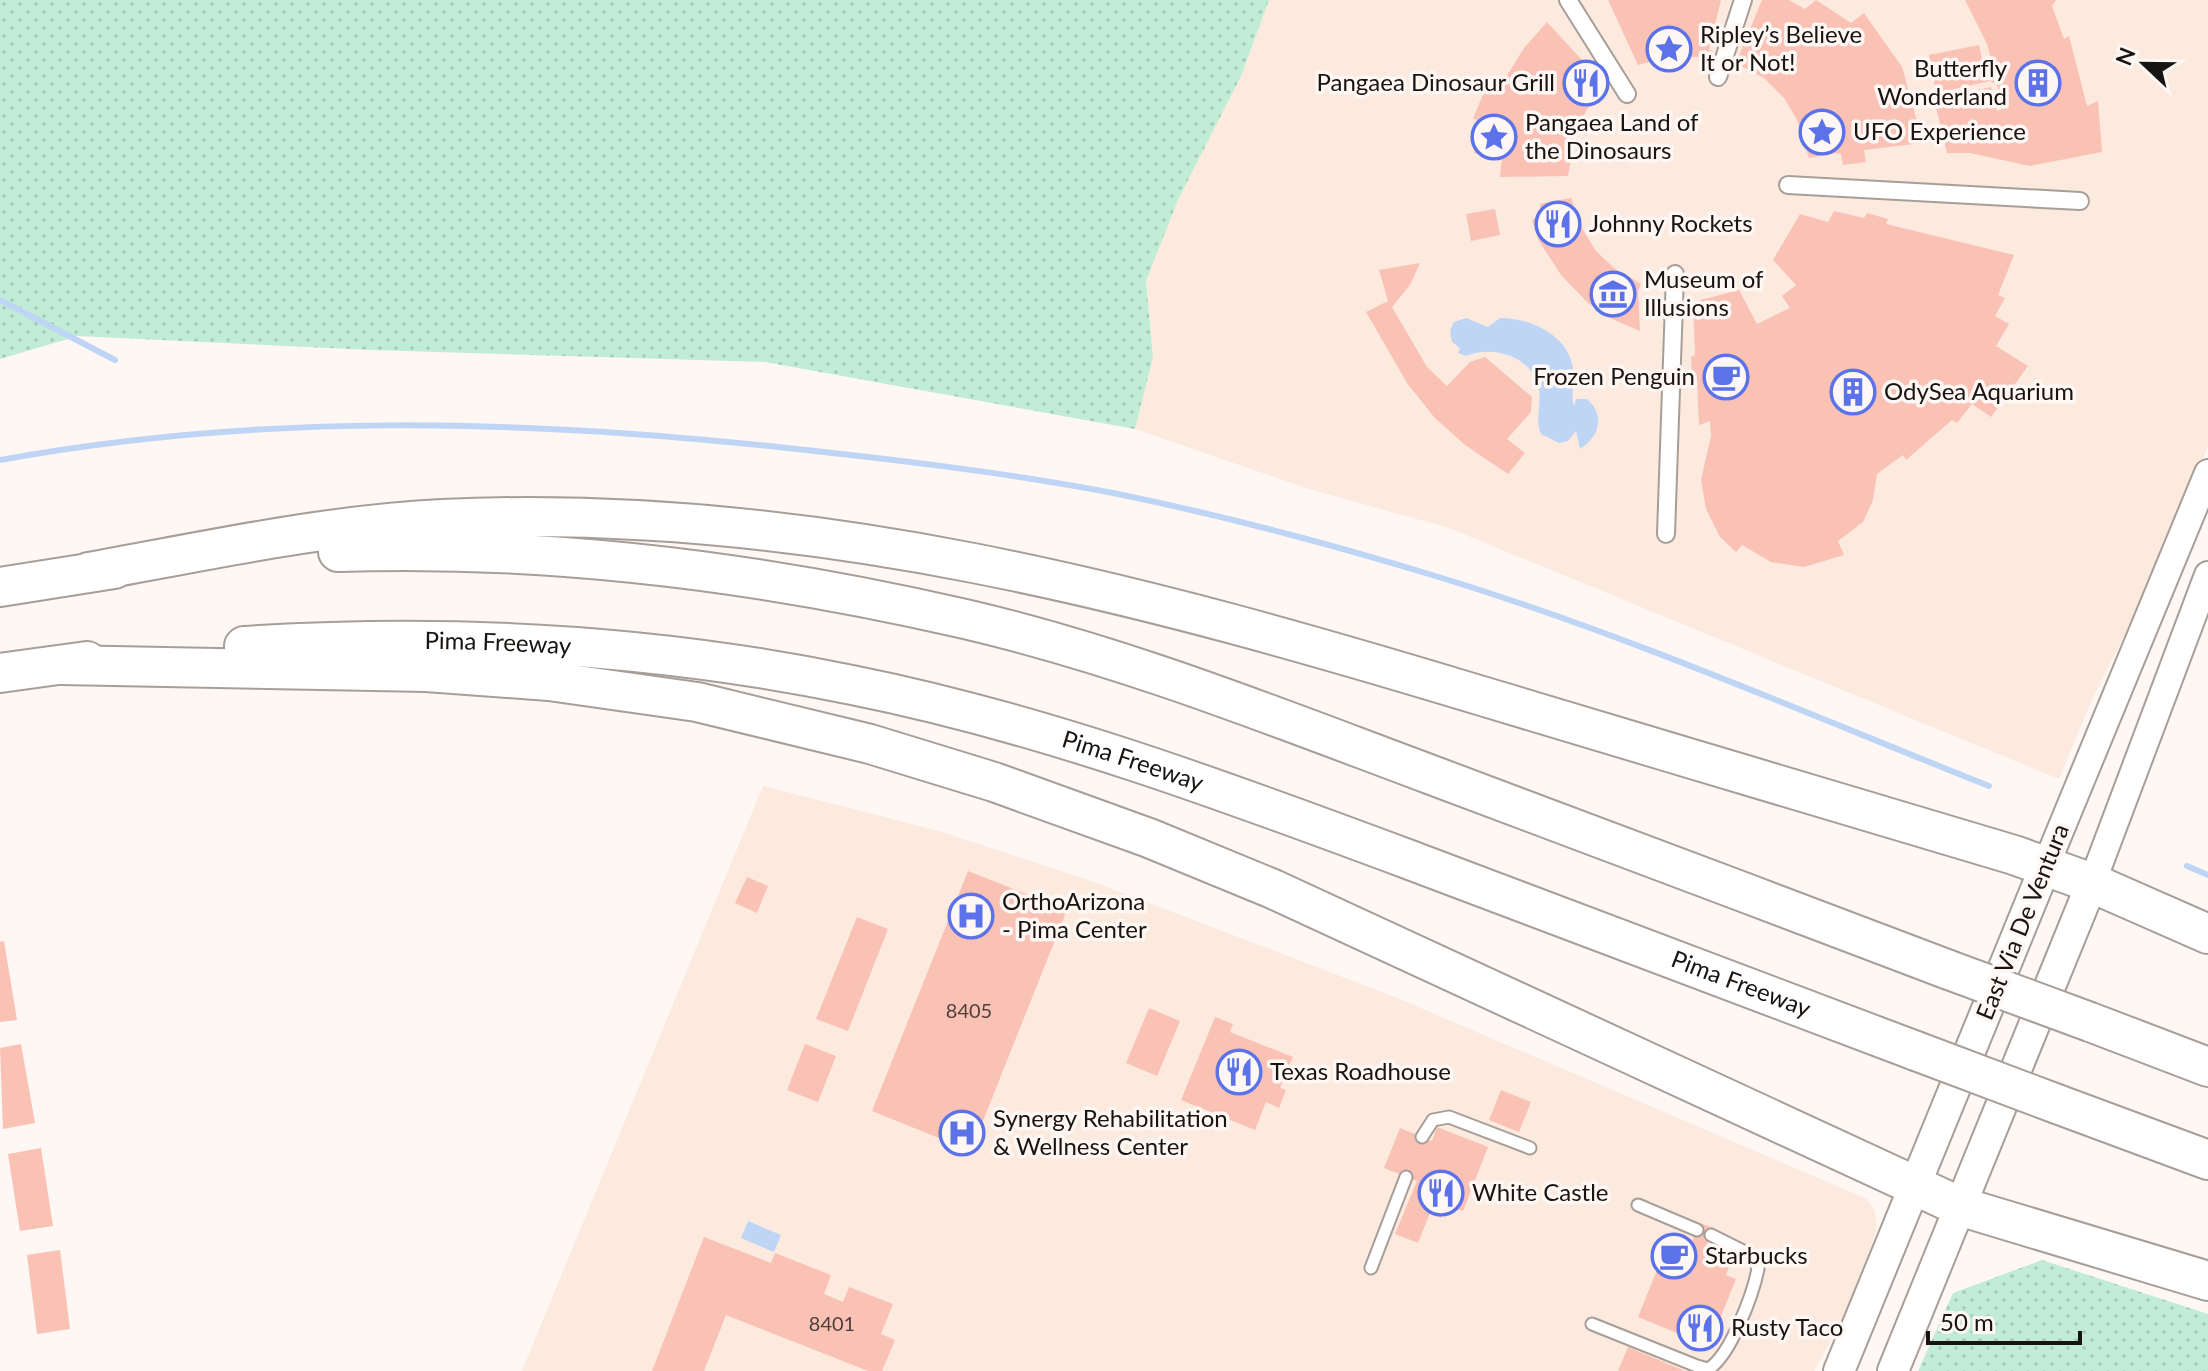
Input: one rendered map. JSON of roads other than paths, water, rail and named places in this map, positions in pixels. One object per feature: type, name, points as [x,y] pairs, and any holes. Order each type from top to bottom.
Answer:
[{"type":"highway","points":[[0,587],[328,530],[441,519],[668,522],[760,530],[949,556],[1127,594],[1273,633],[2046,865],[2208,934]]},
{"type":"highway","points":[[89,572],[231,557],[381,551],[470,552],[675,567],[885,602],[983,624],[1187,684],[2208,1067]]},
{"type":"highway","name":"Pima Freeway","points":[[0,673],[174,651],[295,643],[430,640],[538,644],[655,655],[851,684],[979,714],[1182,777],[2208,1160]]},
{"type":"highway","points":[[61,665],[426,672],[549,681],[697,702],[870,744],[1110,824],[1273,889],[1959,1206],[2208,1281]]},
{"type":"main road","name":"East Via De Ventura","points":[[1839,1371],[2046,865]]},
{"type":"main road","name":"East Via De Ventura","points":[[1893,1371],[2092,883]]},
{"type":"street","points":[[1568,0],[1627,94]]},
{"type":"street","points":[[1718,77],[1743,0]]},
{"type":"street","points":[[1788,185],[2080,201]]},
{"type":"street","points":[[1666,534],[1675,274]]},
{"type":"street","name":"East Via De Ventura","points":[[2046,865],[2208,473]]},
{"type":"street","name":"East Via De Ventura","points":[[2092,883],[2208,575]]},
{"type":"lane","points":[[1422,1137],[1433,1120],[1449,1117],[1530,1148]]},
{"type":"lane","points":[[1371,1268],[1406,1177]]},
{"type":"lane","points":[[1638,1205],[1697,1230]]},
{"type":"lane","points":[[1592,1324],[1697,1366],[1708,1369],[1715,1365],[1726,1352],[1758,1269],[1748,1252],[1711,1235]]},
{"type":"water","points":[[1466,318],[1488,327],[1500,318],[1524,321],[1546,331],[1564,346],[1573,368],[1574,406],[1576,399],[1587,399],[1597,412],[1598,426],[1587,444],[1580,449],[1576,431],[1568,441],[1559,443],[1541,434],[1538,385],[1527,366],[1498,352],[1466,356],[1458,353],[1460,348],[1452,342],[1450,330],[1454,322]]},
{"type":"water","points":[[748,1221],[781,1235],[774,1252],[741,1238]]},
{"type":"waterway","points":[[0,300],[115,360]]},
{"type":"waterway","points":[[0,460],[194,434],[388,425],[486,426],[778,447],[1030,479],[1113,493],[1234,520],[1503,597],[1712,674],[1989,786]]},
{"type":"waterway","points":[[2187,866],[2208,875]]},
{"type":"place","name":"Ripley’s Believe It or Not!","points":[[1669,49]]},
{"type":"place","name":"Pangaea Dinosaur Grill","points":[[1586,83]]},
{"type":"place","name":"Butterfly Wonderland","points":[[2038,83]]},
{"type":"place","name":"UFO Experience","points":[[1822,132]]},
{"type":"place","name":"Pangaea Land of the Dinosaurs","points":[[1494,137]]},
{"type":"place","name":"Johnny Rockets","points":[[1558,224]]},
{"type":"place","name":"Museum of Illusions","points":[[1613,294]]},
{"type":"place","name":"Frozen Penguin","points":[[1726,377]]},
{"type":"place","name":"OdySea Aquarium","points":[[1853,392]]},
{"type":"place","name":"OrthoArizona - Pima Center","points":[[971,916]]},
{"type":"place","name":"Texas Roadhouse","points":[[1239,1072]]},
{"type":"place","name":"Synergy Rehabilitation & Wellness Center","points":[[962,1133]]},
{"type":"place","name":"White Castle","points":[[1441,1193]]},
{"type":"place","name":"Starbucks","points":[[1674,1256]]},
{"type":"place","name":"Rusty Taco","points":[[1700,1328]]}]
